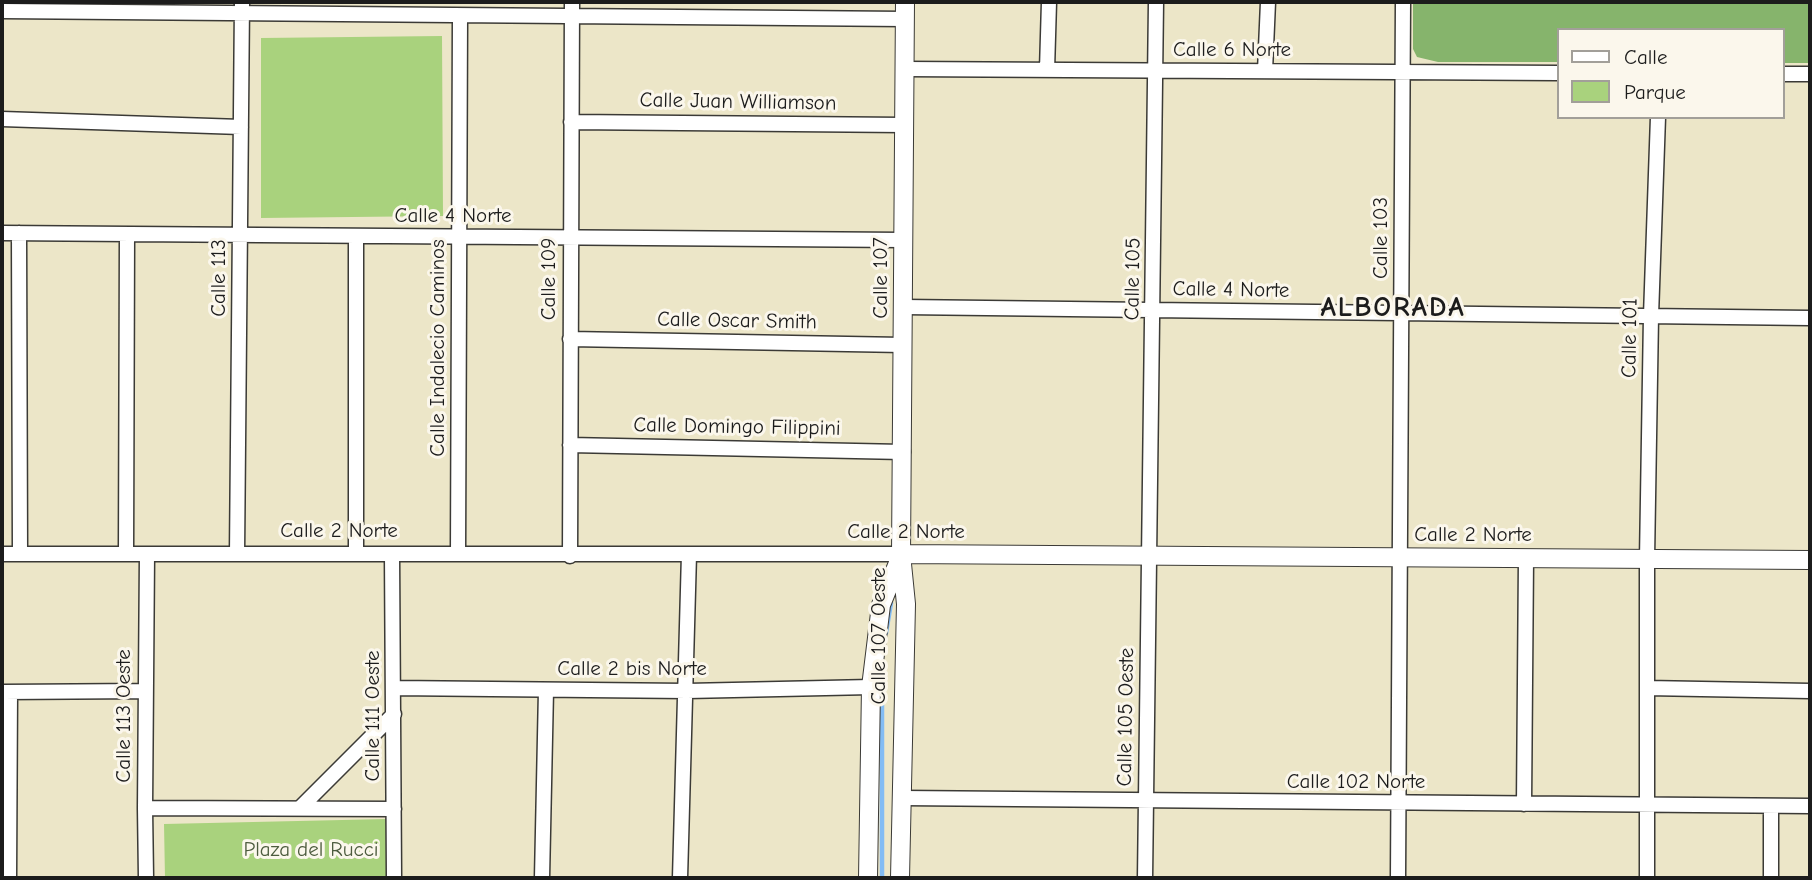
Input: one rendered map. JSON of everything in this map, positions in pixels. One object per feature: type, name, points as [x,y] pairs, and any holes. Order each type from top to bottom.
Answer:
[{"type":"street","name":"Calle 109","points":[[570,556],[572,2]]},
{"type":"street","points":[[1047,70],[1049,2]]},
{"type":"street","name":"Calle 105","points":[[1151,556],[1157,2]]},
{"type":"street","points":[[1265,71],[1268,2]]},
{"type":"street","name":"Calle 103","points":[[1398,878],[1403,2]]},
{"type":"street","points":[[2,11],[242,8],[572,17],[905,10]]},
{"type":"street","name":"Calle 113","points":[[237,554],[242,8]]},
{"type":"street","name":"Calle 107","points":[[901,554],[905,10]]},
{"type":"street","name":"Calle Indalecio Caminos","points":[[458,554],[460,16]]},
{"type":"street","name":"Calle 6 Norte","points":[[905,69],[1556,73]]},
{"type":"street","points":[[1784,74],[1810,74]]},
{"type":"street","points":[[2,119],[241,127]]},
{"type":"street","name":"Calle 101","points":[[1647,878],[1647,559],[1658,119]]},
{"type":"street","name":"Calle Juan Williamson","points":[[571,122],[904,125]]},
{"type":"street","name":"Calle 4 Norte","points":[[2,233],[904,240]]},
{"type":"street","points":[[19,233],[20,554]]},
{"type":"street","points":[[126,554],[127,234]]},
{"type":"street","points":[[356,237],[356,554]]},
{"type":"street","name":"Calle 4 Norte","points":[[904,307],[1810,318]]},
{"type":"street","name":"Calle Oscar Smith","points":[[570,339],[903,345]]},
{"type":"street","name":"Calle Domingo Filippini","points":[[570,444],[903,452]]},
{"type":"street","name":"Calle 2 Norte","points":[[2,554],[901,554],[1810,560]]},
{"type":"street","name":"Calle 113 Oeste","points":[[146,878],[147,554]]},
{"type":"street","name":"Calle 111 Oeste","points":[[392,554],[394,878]]},
{"type":"street","points":[[680,878],[689,554]]},
{"type":"street","name":"Calle 107 Oeste","points":[[868,878],[871,687],[881,605],[901,554]]},
{"type":"street","name":"Calle 107 Oeste","points":[[900,878],[906,604],[901,554]]},
{"type":"street","name":"Calle 105 Oeste","points":[[1145,878],[1144,801],[1151,556]]},
{"type":"street","points":[[1524,804],[1526,558]]},
{"type":"street","name":"Calle 2 bis Norte","points":[[394,688],[687,691],[871,687]]},
{"type":"street","points":[[1647,688],[1810,691]]},
{"type":"street","points":[[542,878],[546,690]]},
{"type":"street","points":[[9,878],[6,692],[145,691]]},
{"type":"street","points":[[301,807],[394,714]]},
{"type":"street","name":"Calle 102 Norte","points":[[902,798],[1810,806]]},
{"type":"street","points":[[1771,806],[1771,878]]},
{"type":"street","points":[[145,808],[394,809]]},
{"type":"green space","points":[[1413,2],[1810,2],[1810,63],[1784,63],[1784,28],[1556,28],[1556,62],[1438,62],[1417,57],[1413,49]]},
{"type":"green space","points":[[442,36],[443,216],[261,218],[261,38]]},
{"type":"green space","name":"Plaza del Rucci","points":[[387,819],[386,878],[165,878],[164,824]]},
{"type":"waterway","points":[[886,633],[891,603]]},
{"type":"waterway","points":[[882,666],[882,878]]},
{"type":"district","name":"ALBORADA","points":[[1393,308]]}]
